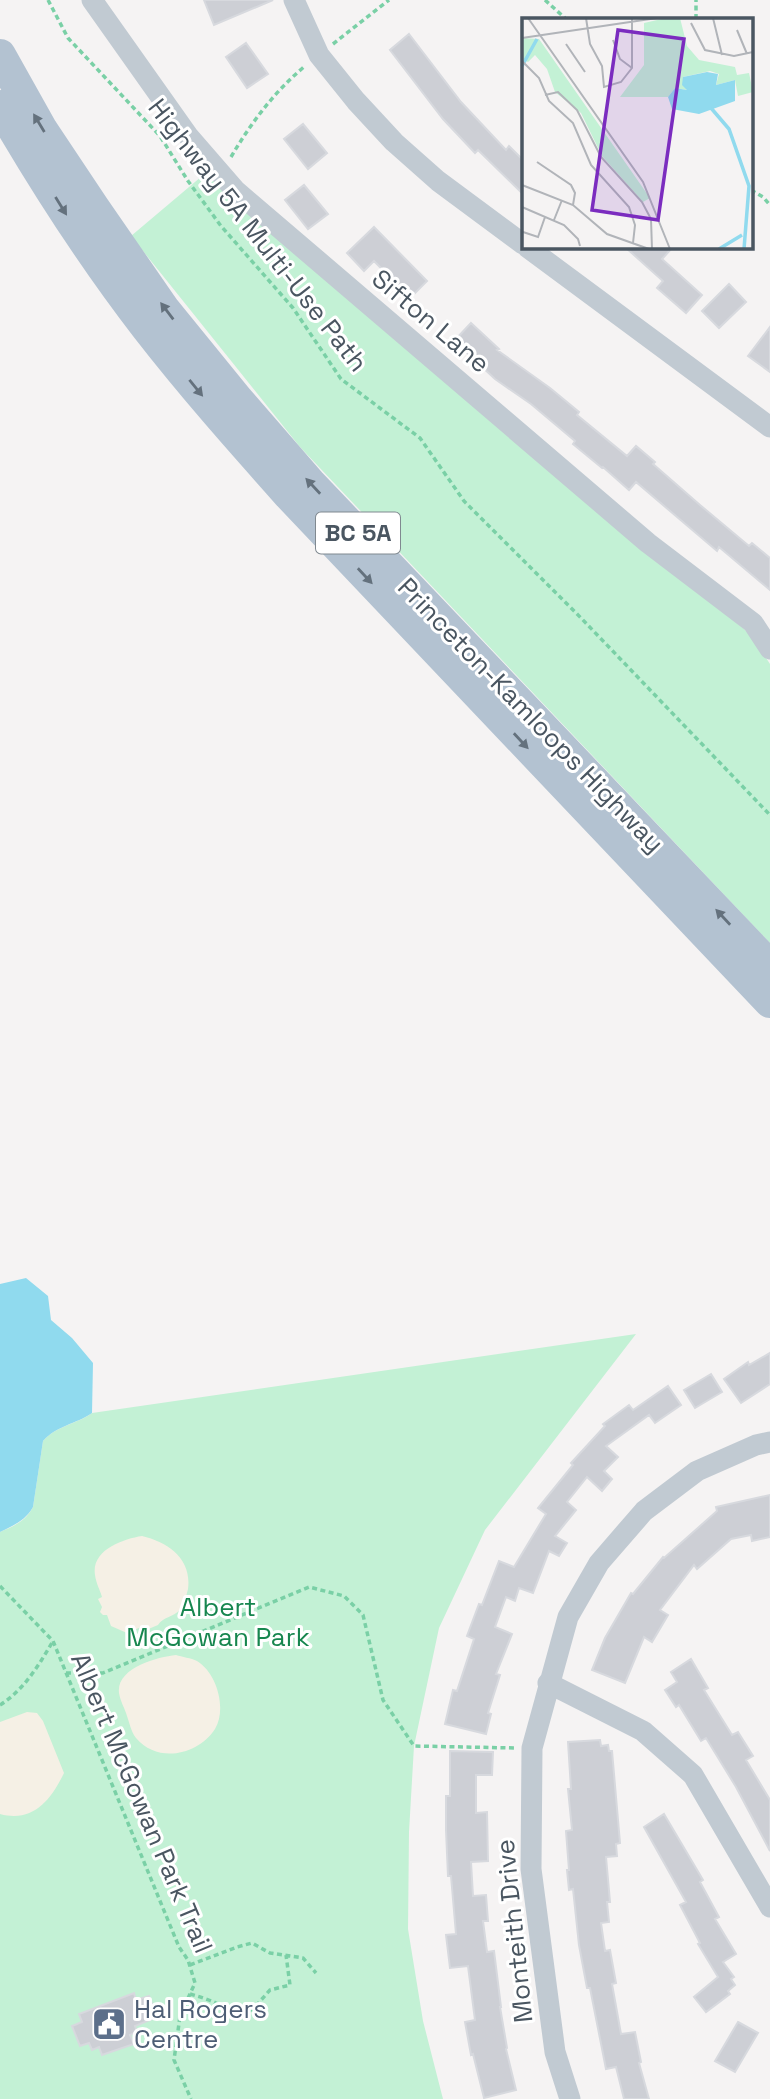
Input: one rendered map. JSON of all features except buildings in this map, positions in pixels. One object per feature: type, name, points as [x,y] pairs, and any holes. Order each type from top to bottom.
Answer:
[{"type":"main road","name":"Princeton-Kamloops Highway","points":[[0,55],[42,130],[93,208],[164,309],[238,400],[320,493],[770,966]]},
{"type":"main road","name":"Princeton-Kamloops Highway","points":[[0,106],[71,222],[146,327],[218,415],[289,495],[770,1002]]},
{"type":"street","name":"Sifton Lane","points":[[92,0],[189,138],[235,190],[648,543],[753,623],[770,649]]},
{"type":"street","points":[[294,0],[319,55],[394,142],[438,181],[522,243]]},
{"type":"street","points":[[529,248],[770,428]]},
{"type":"street","name":"Monteith Drive","points":[[570,2099],[555,2052],[531,1869],[532,1748],[568,1617],[599,1563],[644,1511],[697,1471],[756,1445],[770,1442]]},
{"type":"street","points":[[548,1684],[643,1731],[693,1775],[770,1907]]},
{"type":"path","name":"Highway 5A Multi-Use Path","points":[[48,0],[68,38],[160,136],[221,226],[293,307],[341,379],[419,438],[464,501],[770,814]]},
{"type":"path","points":[[220,175],[248,128],[284,84],[389,0]]},
{"type":"path","points":[[545,0],[565,18]]},
{"type":"path","points":[[696,0],[696,18]]},
{"type":"path","points":[[752,191],[770,205]]},
{"type":"path","name":"Albert McGowan Park Trail","points":[[0,1586],[53,1641],[179,1947],[190,1965],[195,1983],[180,2016],[174,2060],[191,2099]]},
{"type":"path","points":[[66,1673],[103,1673],[309,1587],[344,1596],[363,1615],[383,1700],[414,1746],[532,1748]]},
{"type":"path","name":"Albert McGowan Park Trail","points":[[0,1705],[34,1672],[53,1641]]},
{"type":"path","points":[[190,1965],[252,1943],[270,1953],[303,1958],[316,1973]]},
{"type":"path","points":[[190,1994],[211,2000],[228,2010],[234,2018],[243,2015],[254,2008],[270,1990],[290,1986],[286,1955]]},
{"type":"green space","points":[[208,171],[751,635],[770,664],[770,943],[300,447],[131,236]]},
{"type":"green space","name":"Albert McGowan Park","points":[[636,1334],[485,1530],[439,1628],[414,1746],[409,1832],[408,1929],[423,2021],[443,2099],[0,2099],[0,1532],[23,1519],[33,1507],[43,1441],[54,1432],[92,1413]]},
{"type":"sand","points":[[142,1536],[169,1547],[176,1554],[186,1569],[188,1589],[180,1610],[158,1625],[146,1630],[141,1627],[127,1633],[111,1626],[107,1615],[100,1612],[102,1607],[98,1599],[102,1597],[95,1566],[103,1552],[110,1547]]},
{"type":"sand","points":[[176,1655],[197,1661],[210,1674],[218,1692],[220,1712],[215,1729],[199,1745],[177,1753],[166,1753],[145,1746],[134,1736],[119,1693],[124,1677],[139,1665]]},
{"type":"sand","points":[[27,1712],[37,1713],[43,1721],[64,1773],[40,1807],[22,1815],[0,1814],[0,1722]]},
{"type":"water","points":[[26,1278],[48,1296],[51,1320],[72,1338],[93,1363],[92,1413],[54,1432],[43,1441],[33,1507],[23,1519],[0,1532],[0,1284]]},
{"type":"place","name":"Hal Rogers Centre","points":[[109,2024]]}]
